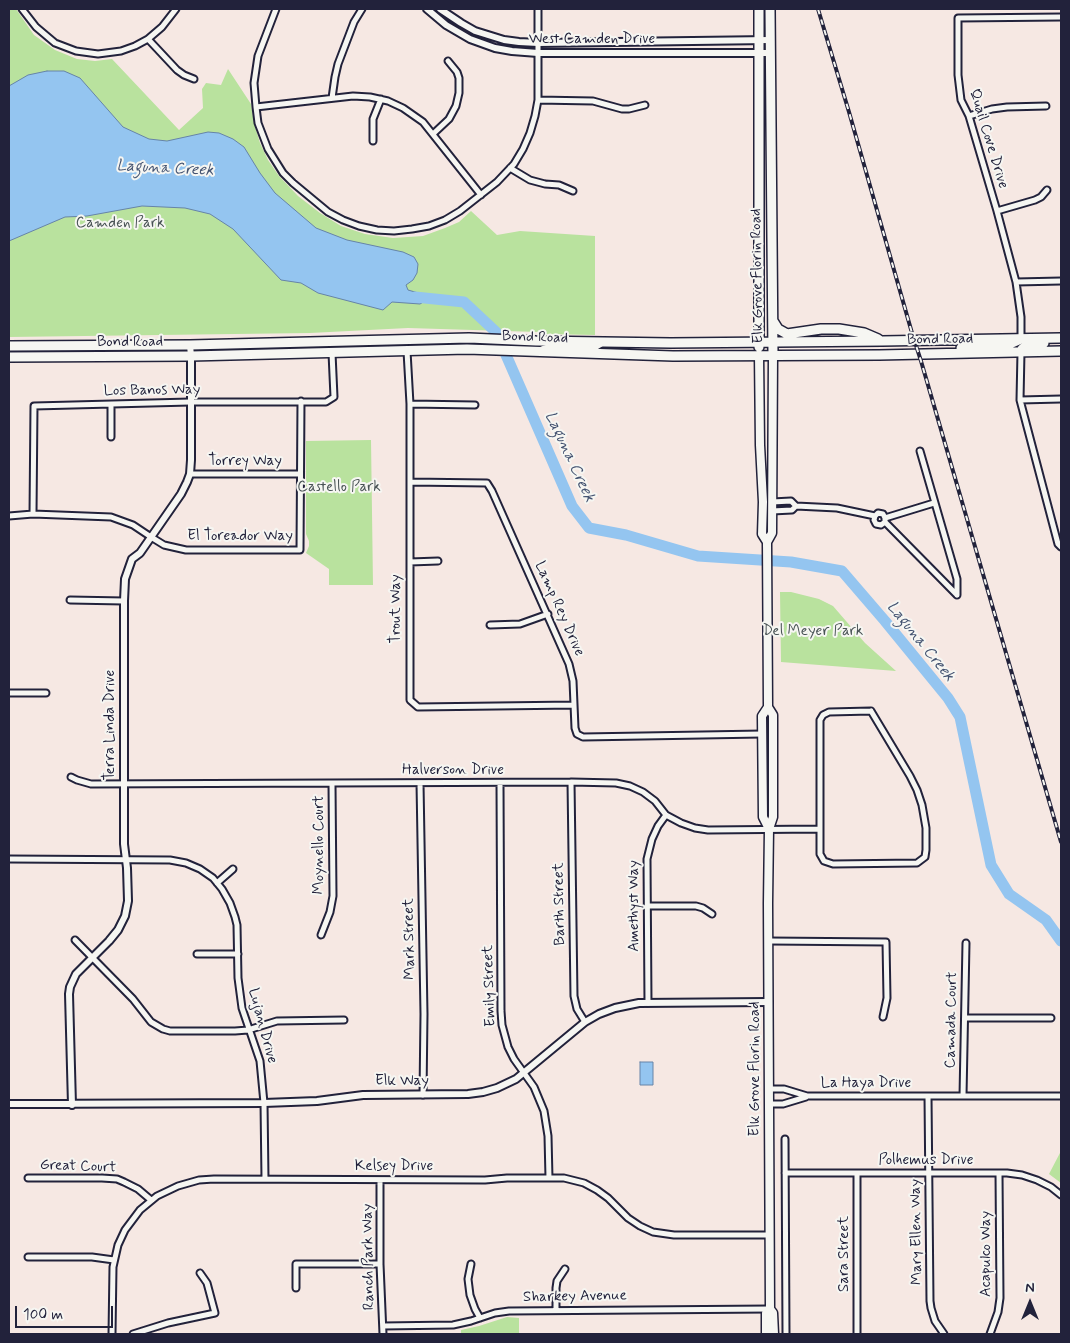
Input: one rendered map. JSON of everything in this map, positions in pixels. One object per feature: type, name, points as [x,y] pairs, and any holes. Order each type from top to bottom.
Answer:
[{"type":"main road","name":"Elk Grove Florin Road","points":[[759,9],[760,444],[763,502],[762,534],[767,542]]},
{"type":"main road","name":"Elk Grove Florin Road","points":[[770,9],[773,355],[772,533],[767,542],[767,590],[768,707],[773,715],[773,817],[769,829],[769,1089],[770,1309],[773,1313],[774,1334]]},
{"type":"main road","points":[[759,116],[765,134],[766,151],[771,156]]},
{"type":"main road","points":[[759,174],[764,176],[766,180],[765,189],[771,197]]},
{"type":"main road","points":[[773,320],[778,329],[787,334],[821,329],[839,329],[864,333],[882,341]]},
{"type":"main road","name":"Bond Road","points":[[9,346],[190,345],[470,338],[601,342],[773,342],[1061,338]]},
{"type":"main road","points":[[948,353],[962,348],[1010,344],[1021,338]]},
{"type":"main road","points":[[532,352],[556,346],[595,346],[601,342]]},
{"type":"main road","points":[[1021,352],[1027,345],[1061,343]]},
{"type":"main road","name":"Bond Road","points":[[9,357],[191,356],[467,349],[664,356],[1061,351]]},
{"type":"main road","points":[[761,479],[767,487],[767,510],[772,511]]},
{"type":"main road","name":"Elk Grove Florin Road","points":[[768,707],[762,716],[762,734],[763,817],[769,829]]},
{"type":"main road","name":"Elk Grove Florin Road","points":[[766,1334],[766,1313],[770,1309]]},
{"type":"street","points":[[22,9],[30,21],[55,43],[76,51],[98,54],[114,53],[128,49],[148,39],[162,27],[176,9]]},
{"type":"street","points":[[276,9],[258,56],[254,84],[256,107],[263,136],[272,155],[293,183],[321,207],[351,223],[386,230],[420,228],[445,220],[460,212],[482,195],[510,168],[527,141],[533,125],[538,100],[538,9]]},
{"type":"street","points":[[332,98],[338,64],[351,28],[362,9]]},
{"type":"street","name":"West Camden Drive","points":[[427,9],[457,32],[482,44],[512,51],[538,53],[770,53]]},
{"type":"street","name":"West Camden Drive","points":[[440,9],[461,23],[488,36],[519,42],[770,40]]},
{"type":"street","name":"Quail Cove Drive","points":[[1021,338],[1022,317],[1016,282],[969,116],[961,100],[958,86],[958,18],[1061,17]]},
{"type":"street","points":[[148,39],[177,70],[194,79]]},
{"type":"street","points":[[433,134],[449,119],[456,106],[459,93],[457,72],[448,61]]},
{"type":"street","points":[[256,107],[361,96],[381,99],[395,104],[423,122],[482,195]]},
{"type":"street","points":[[373,141],[373,119],[381,99]]},
{"type":"street","points":[[538,100],[593,101],[622,109],[645,105]]},
{"type":"street","points":[[969,116],[992,109],[1007,107],[1046,106]]},
{"type":"street","points":[[510,168],[530,180],[559,185],[573,191]]},
{"type":"street","points":[[997,211],[1034,200],[1041,197],[1047,190]]},
{"type":"street","points":[[1016,282],[1061,282]]},
{"type":"street","name":"Terra Linda Drive","points":[[72,1105],[70,987],[76,974],[114,936],[127,909],[128,894],[124,844],[125,579],[132,559],[140,553],[151,537],[184,488],[190,474],[190,345]]},
{"type":"street","name":"Trout Way","points":[[407,351],[410,404],[410,700],[418,707],[574,705]]},
{"type":"street","points":[[1021,352],[1020,400],[1058,544],[1061,547]]},
{"type":"street","name":"Los Banos Way","points":[[33,514],[34,406],[190,402],[326,402],[334,397],[332,353]]},
{"type":"street","points":[[1020,400],[1061,399]]},
{"type":"street","name":"El Toreador Way","points":[[9,516],[33,514],[111,517],[134,525],[164,544],[186,550],[300,550],[301,401]]},
{"type":"street","points":[[410,404],[475,405]]},
{"type":"street","points":[[111,405],[111,438]]},
{"type":"street","points":[[772,502],[791,501],[796,506],[837,508],[875,516],[883,514],[885,520],[956,595],[957,579],[920,451]]},
{"type":"street","name":"Torrey Way","points":[[190,474],[300,474]]},
{"type":"street","name":"Lamp Rey Drive","points":[[410,482],[487,483],[492,490],[571,670],[577,734],[583,737],[762,734]]},
{"type":"street","points":[[875,516],[876,524],[881,525],[885,520],[934,503]]},
{"type":"street","points":[[772,511],[792,510],[796,506]]},
{"type":"street","points":[[410,562],[438,561]]},
{"type":"street","points":[[70,600],[124,601]]},
{"type":"street","points":[[490,625],[520,624],[548,614]]},
{"type":"street","points":[[9,693],[46,693]]},
{"type":"street","points":[[832,711],[871,711],[917,790],[924,813],[926,828],[926,850],[924,857],[920,862],[913,864],[830,864],[820,854],[820,829],[820,718],[825,713],[832,711]]},
{"type":"street","name":"Halverson Drive","points":[[71,777],[91,784],[616,783],[630,786],[643,792],[655,801],[666,815],[688,826],[702,829],[820,829]]},
{"type":"street","name":"Barth Street","points":[[571,782],[574,996],[577,1009],[585,1022]]},
{"type":"street","name":"Mark Street","points":[[420,783],[424,1014],[423,1095]]},
{"type":"street","name":"Emily Street","points":[[500,783],[502,1018],[508,1046],[514,1059],[534,1087],[544,1111],[548,1136],[549,1178]]},
{"type":"street","name":"Moynello Court","points":[[321,935],[330,912],[333,896],[332,784]]},
{"type":"street","name":"Amethyst Way","points":[[648,1002],[648,852],[655,832],[666,815]]},
{"type":"street","name":"Lujan Drive","points":[[9,859],[162,859],[178,861],[200,869],[217,883],[227,896],[235,917],[239,993],[248,1030],[256,1046],[260,1061],[264,1103],[265,1179]]},
{"type":"street","points":[[217,883],[233,869]]},
{"type":"street","points":[[647,906],[696,906],[712,914]]},
{"type":"street","points":[[75,940],[134,999],[146,1017],[157,1026],[170,1031],[234,1031],[248,1030],[276,1021],[344,1020]]},
{"type":"street","points":[[769,941],[886,942],[887,998],[883,1017]]},
{"type":"street","name":"Camada Court","points":[[964,1096],[966,943]]},
{"type":"street","points":[[197,954],[238,954]]},
{"type":"street","name":"Elk Way","points":[[9,1104],[264,1103],[317,1101],[363,1095],[468,1094],[483,1092],[504,1085],[524,1073],[585,1022],[614,1008],[648,1002],[770,1002]]},
{"type":"street","points":[[965,1018],[1051,1018]]},
{"type":"street","name":"La Haya Drive","points":[[769,1089],[784,1089],[807,1096],[1061,1096]]},
{"type":"street","points":[[770,1104],[783,1104],[807,1096]]},
{"type":"street","name":"Mary Ellen Way","points":[[928,1096],[931,1308],[935,1321],[944,1334]]},
{"type":"street","points":[[785,1139],[786,1334]]},
{"type":"street","name":"Polhemus Drive","points":[[785,1173],[1015,1174],[1030,1177],[1044,1183],[1061,1195]]},
{"type":"street","name":"Acapulco Way","points":[[990,1334],[998,1312],[1000,1298],[999,1173]]},
{"type":"street","name":"Sara Street","points":[[857,1174],[857,1334]]},
{"type":"street","name":"Great Court","points":[[28,1178],[116,1179],[131,1185],[151,1200]]},
{"type":"street","name":"Kelsey Drive","points":[[112,1334],[114,1260],[125,1230],[134,1216],[151,1200],[178,1186],[199,1180],[571,1179],[591,1186],[608,1198],[628,1218],[653,1232],[674,1235],[770,1234]]},
{"type":"street","name":"Ranch Park Way","points":[[380,1180],[380,1264],[383,1334]]},
{"type":"street","points":[[28,1257],[92,1257],[114,1260]]},
{"type":"street","points":[[296,1288],[296,1264],[380,1264]]},
{"type":"street","points":[[471,1264],[468,1279],[470,1294],[480,1318]]},
{"type":"street","points":[[556,1310],[557,1281],[565,1269]]},
{"type":"street","points":[[134,1334],[168,1323],[214,1313],[207,1283],[200,1272]]},
{"type":"street","name":"Sharkey Avenue","points":[[383,1326],[446,1326],[509,1311],[770,1309]]},
{"type":"green space","name":"Camden Park","points":[[9,9],[16,9],[34,35],[55,50],[77,59],[95,61],[112,59],[179,130],[203,108],[202,89],[206,83],[221,85],[228,69],[251,104],[260,143],[268,160],[279,176],[298,196],[341,226],[365,234],[393,238],[423,236],[459,222],[471,211],[497,235],[520,231],[595,236],[595,335],[408,328],[310,333],[9,337]]},
{"type":"green space","name":"Castello Park","points":[[371,440],[373,585],[329,585],[329,569],[306,553],[309,541],[306,534],[306,441]]},
{"type":"green space","name":"Del Meyer Park","points":[[780,592],[791,592],[819,599],[833,606],[865,643],[896,671],[781,662]]},
{"type":"green space","points":[[1061,1151],[1061,1183],[1049,1174]]},
{"type":"green space","points":[[507,1317],[519,1318],[519,1334],[461,1334],[461,1330]]},
{"type":"water","points":[[47,71],[64,71],[80,78],[123,127],[149,139],[167,141],[208,132],[219,133],[233,139],[244,147],[275,193],[316,228],[347,240],[403,252],[414,257],[418,264],[417,273],[413,280],[406,285],[408,290],[430,298],[420,304],[392,302],[383,310],[318,293],[301,283],[281,280],[233,229],[210,214],[185,208],[142,206],[87,216],[65,217],[9,241],[9,86],[28,75]]},
{"type":"water","points":[[640,1062],[653,1062],[653,1085],[640,1085]]},
{"type":"waterway","name":"Laguna Creek","points":[[415,297],[464,302],[496,332],[572,506],[589,528],[626,535],[698,556],[791,562],[842,571],[948,698],[960,717],[991,865],[1009,894],[1046,920],[1061,941]]},
{"type":"railway","points":[[818,9],[1061,842]]}]
